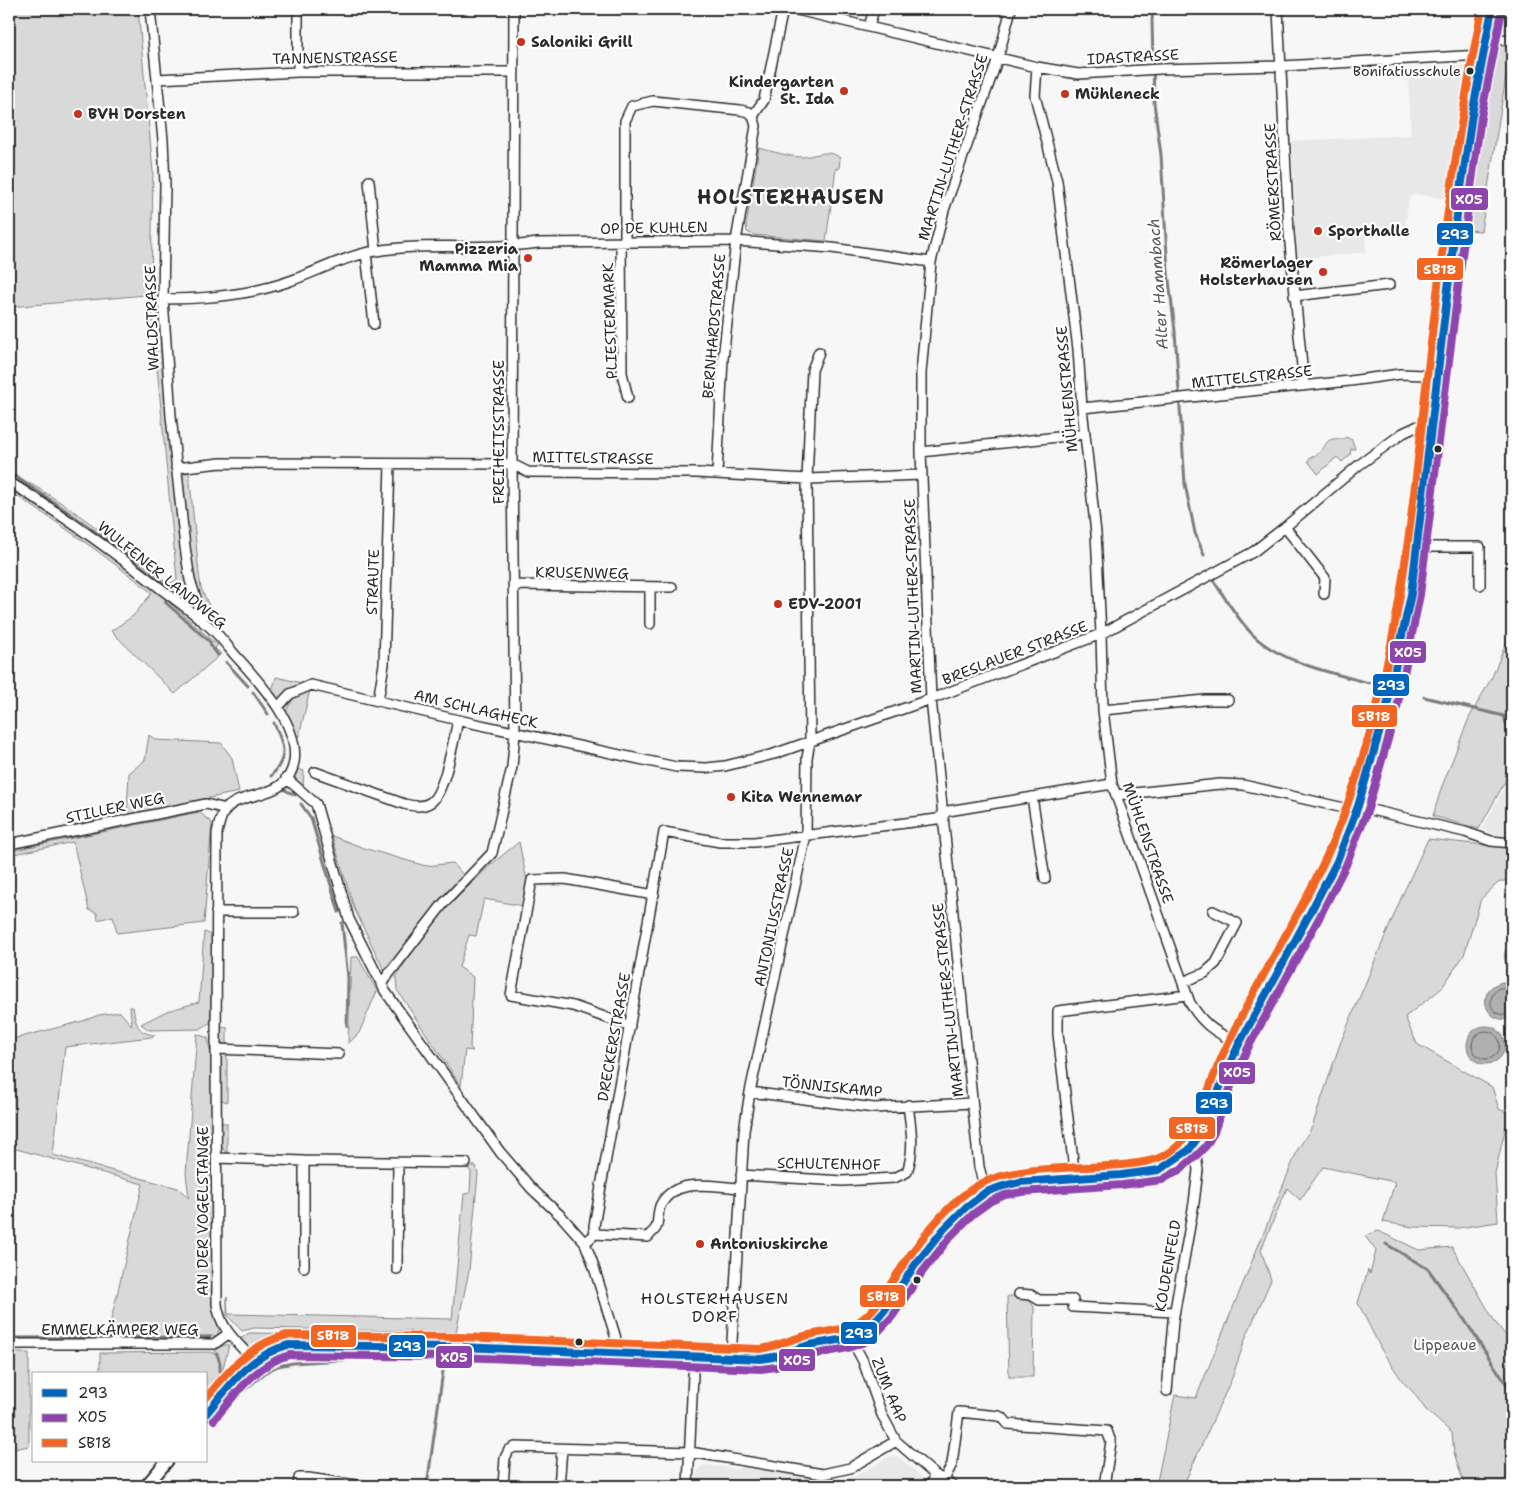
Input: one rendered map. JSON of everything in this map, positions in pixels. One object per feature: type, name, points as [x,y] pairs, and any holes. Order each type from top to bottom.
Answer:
[{"type":"main road","points":[[208,1412],[253,1360],[274,1348],[295,1345],[468,1348],[731,1359],[768,1358],[801,1347],[850,1337],[880,1318],[909,1274],[942,1233],[968,1204],[986,1192],[1012,1184],[1159,1170],[1176,1161],[1191,1149],[1206,1129],[1226,1072],[1253,1016],[1330,874],[1357,809],[1374,752],[1402,642],[1417,547],[1462,177],[1482,55],[1492,9]]},
{"type":"main road","points":[[146,1486],[166,1462]]},
{"type":"street","name":"WALDSTRASSE","points":[[150,9],[164,160],[163,299],[176,468],[190,580],[204,623]]},
{"type":"street","points":[[298,9],[298,72]]},
{"type":"street","name":"FREIHEITSSTRASSE","points":[[381,984],[444,904],[492,853],[512,767],[516,733],[512,464],[514,9]]},
{"type":"street","points":[[753,116],[764,100],[783,9]]},
{"type":"street","name":"IDASTRASSE","points":[[793,9],[1037,67],[1078,74],[1156,69],[1282,66],[1482,55]]},
{"type":"street","points":[[869,27],[874,9]]},
{"type":"street","name":"MARTIN-LUTHER-STRASSE","points":[[986,1192],[979,1167],[931,699],[921,452],[922,347],[931,262],[944,210],[998,58],[1011,9]]},
{"type":"street","name":"RÖMERSTRASSE","points":[[1278,9],[1288,232],[1304,386]]},
{"type":"street","points":[[1485,39],[1512,40]]},
{"type":"street","name":"MÜHLENSTRASSE","points":[[1037,67],[1035,96],[1057,181],[1078,349],[1082,408],[1096,533],[1103,710],[1112,784],[1190,1003],[1200,1019],[1210,1028],[1240,1045]]},
{"type":"street","name":"TANNENSTRASSE","points":[[157,79],[298,72],[514,72]]},
{"type":"street","name":"PLIESTERMARK","points":[[628,398],[622,373],[625,121],[632,106],[653,101],[740,110],[749,112],[753,116]]},
{"type":"street","name":"BERNHARDSTRASSE","points":[[717,474],[723,359],[736,241],[756,126],[753,116]]},
{"type":"street","points":[[368,181],[376,251]]},
{"type":"street","name":"OP DE KUHLEN","points":[[163,299],[211,296],[271,286],[287,282],[332,263],[366,253],[410,246],[512,247],[538,243],[736,241],[832,248],[931,262]]},
{"type":"street","points":[[366,253],[374,324]]},
{"type":"street","points":[[1294,296],[1390,285]]},
{"type":"street","name":"ANTONIUSSTRASSE","points":[[731,1359],[744,1131],[750,1092],[806,835],[807,758],[810,741],[807,479],[812,370],[819,352]]},
{"type":"street","name":"MITTELSTRASSE","points":[[1082,408],[1304,386],[1400,374],[1425,375]]},
{"type":"street","name":"BRESLAUER STRASSE","points":[[676,767],[707,768],[726,766],[774,754],[931,699],[1101,634],[1253,552],[1359,465],[1403,433],[1432,422]]},
{"type":"street","points":[[921,452],[1085,434]]},
{"type":"street","name":"MITTELSTRASSE","points":[[176,468],[221,463],[512,464],[528,472],[609,471],[807,479],[922,475]]},
{"type":"street","name":"STRAUTE","points":[[378,701],[384,664],[390,464]]},
{"type":"street","name":"WULFENER LANDWEG","points":[[9,482],[89,533],[212,628],[278,707],[285,721],[294,742],[294,764],[286,778]]},
{"type":"street","points":[[1285,527],[1325,578],[1324,594]]},
{"type":"street","points":[[1417,547],[1480,547],[1480,585]]},
{"type":"street","name":"KRUSENWEG","points":[[514,585],[672,587]]},
{"type":"street","name":"KRUSENWEG","points":[[650,588],[650,624]]},
{"type":"street","name":"AM SCHLAGHECK","points":[[278,707],[290,694],[311,685],[458,720],[676,767]]},
{"type":"street","points":[[1103,710],[1205,700],[1228,700]]},
{"type":"street","points":[[315,772],[404,804],[419,807],[431,802],[440,791],[458,720]]},
{"type":"street","points":[[226,810],[233,803],[272,791],[286,778],[316,804],[349,919],[381,984],[500,1152],[532,1189],[562,1217],[585,1243],[595,1269],[619,1353]]},
{"type":"street","points":[[806,835],[937,819],[948,811],[1112,784]]},
{"type":"street","points":[[1116,794],[1220,784],[1243,785],[1344,808],[1366,809],[1465,832],[1491,841],[1512,843]]},
{"type":"street","points":[[1032,797],[1045,879]]},
{"type":"street","name":"STILLER WEG","points":[[9,844],[206,804],[226,810]]},
{"type":"street","name":"AN DER VOGELSTANGE","points":[[226,810],[220,820],[217,833],[217,1304],[218,1316],[228,1334],[253,1360]]},
{"type":"street","name":"DRECKERSTRASSE","points":[[595,1234],[594,1226],[664,832],[720,842],[754,842],[806,835]]},
{"type":"street","points":[[630,1026],[573,1006],[511,995],[514,977],[532,880],[565,879],[654,895]]},
{"type":"street","points":[[1183,982],[1205,973],[1216,963],[1237,923],[1213,911]]},
{"type":"street","points":[[216,912],[294,912]]},
{"type":"street","points":[[1075,1178],[1058,1034],[1058,1011],[1187,995]]},
{"type":"street","points":[[216,1049],[339,1054]]},
{"type":"street","name":"TÖNNISKAMP","points":[[750,1092],[874,1108],[972,1103]]},
{"type":"street","name":"SCHULTENHOF","points":[[742,1175],[843,1181],[894,1178],[907,1172],[912,1160],[913,1152],[908,1105]]},
{"type":"street","name":"KOLDENFELD","points":[[1167,1391],[1174,1312],[1194,1203],[1198,1170],[1196,1156],[1191,1149]]},
{"type":"street","points":[[217,1158],[466,1163]]},
{"type":"street","points":[[304,1161],[304,1267]]},
{"type":"street","points":[[397,1269],[398,1162]]},
{"type":"street","points":[[585,1243],[595,1234],[648,1237],[656,1228],[660,1206],[669,1194],[679,1188],[693,1185],[741,1188]]},
{"type":"street","points":[[1019,1294],[1031,1295],[1039,1300],[1073,1300],[1073,1307],[1174,1312]]},
{"type":"street","name":"EMMELKÄMPER WEG","points":[[9,1344],[214,1344],[228,1334]]},
{"type":"street","name":"ZUM AAP","points":[[850,1337],[863,1361],[882,1415],[896,1441],[934,1474],[952,1486]]},
{"type":"street","points":[[688,1486],[693,1374]]},
{"type":"street","points":[[944,1480],[952,1464],[959,1412],[998,1416],[1003,1418],[1008,1424],[1107,1431],[1111,1442],[1104,1486]]},
{"type":"street","points":[[503,1486],[505,1458],[509,1450],[515,1447],[690,1452],[823,1474],[850,1468],[896,1441]]},
{"type":"street","points":[[560,1486],[562,1449]]},
{"type":"street","points":[[931,1486],[934,1474]]},
{"type":"street","points":[[298,1486],[299,1478],[308,1478],[363,1486]]},
{"type":"shaded area","name":"Bonifatiusschule","points":[[1465,65],[1446,199],[1412,195],[1409,198],[1405,227],[1365,229],[1366,252],[1297,259],[1292,141],[1411,135],[1408,71],[1452,69]]},
{"type":"shaded area","points":[[1512,773],[1512,838],[1482,829]]},
{"type":"shaded area","points":[[890,1456],[899,1457],[921,1476],[924,1486],[694,1486],[697,1472],[700,1467],[705,1465],[738,1469],[739,1467],[834,1481],[854,1477]]},
{"type":"green space","name":"BVH Dorsten","points":[[9,9],[138,9],[153,171],[151,291],[146,295],[9,307]]},
{"type":"green space","points":[[1502,9],[1512,9],[1512,36],[1500,36],[1497,33]]},
{"type":"green space","points":[[1511,46],[1481,231],[1464,230],[1492,51],[1495,47]]},
{"type":"green space","points":[[759,148],[797,157],[831,153],[840,158],[839,169],[836,168],[826,241],[754,235],[747,232],[746,225]]},
{"type":"green space","points":[[151,302],[159,306],[168,405],[198,614],[72,518],[9,479],[9,472],[51,496],[91,524],[168,584],[177,580]]},
{"type":"green space","points":[[1346,437],[1352,440],[1355,449],[1351,449],[1350,455],[1342,462],[1337,457],[1318,474],[1308,461],[1309,459],[1321,451],[1329,440]]},
{"type":"green space","points":[[189,472],[201,588],[212,612],[204,612],[191,564],[182,482],[183,474]]},
{"type":"green space","points":[[9,486],[49,510],[143,579],[218,645],[215,648],[221,654],[175,694],[111,631],[133,616],[152,593],[82,540],[9,491]]},
{"type":"green space","points":[[1512,629],[1512,769],[1479,829],[1433,816],[1441,789],[1469,718],[1492,677]]},
{"type":"green space","points":[[276,677],[302,683],[281,701],[271,695]]},
{"type":"green space","points":[[306,690],[310,690],[300,736],[296,738],[286,713],[293,700]]},
{"type":"green space","points":[[149,735],[156,740],[221,743],[232,758],[239,792],[130,814],[127,811],[129,773],[145,760]]},
{"type":"green space","points":[[298,769],[304,771],[303,788],[297,783],[294,774]]},
{"type":"green space","points":[[199,812],[212,823],[204,923],[117,933],[113,916],[98,920],[97,913],[89,910],[73,842],[9,855],[9,851]]},
{"type":"green space","points":[[332,836],[367,849],[426,866],[453,863],[464,876],[425,921],[391,970],[384,970],[354,908]]},
{"type":"green space","points":[[1428,839],[1512,848],[1512,878],[1498,883],[1481,899],[1464,955],[1441,989],[1405,1017],[1417,1044],[1492,1087],[1499,1109],[1509,1113],[1495,1173],[1498,1222],[1459,1228],[1413,1227],[1383,1222],[1395,1182],[1323,1167],[1300,1200],[1287,1188],[1261,1250],[1271,1280],[1246,1337],[1232,1378],[1184,1484],[1156,1486],[1175,1395],[1196,1398],[1298,1149],[1312,1127],[1340,1044]]},
{"type":"green space","points":[[519,842],[527,881],[523,906],[484,899],[476,936],[469,935],[459,967],[473,977],[470,1047],[473,1051],[465,1050],[461,1086],[397,990],[396,977],[447,907],[494,862]]},
{"type":"green space","points":[[204,932],[212,935],[211,1022],[200,1029],[149,1030],[141,1024],[167,1011],[199,1002]]},
{"type":"green space","points":[[351,957],[358,957],[377,991],[359,1033],[348,1044]]},
{"type":"green space","points":[[130,1007],[133,1007],[136,1022],[140,1029],[155,1035],[65,1047],[53,1155],[178,1188],[189,1198],[186,1173],[197,1034],[208,1038],[210,1051],[213,1055],[213,1306],[219,1330],[217,1336],[107,1337],[143,1184],[9,1147],[9,1040],[99,1015],[120,1012],[132,1026]]},
{"type":"green space","points":[[227,1027],[227,1044],[221,1043],[219,1040],[219,1028]]},
{"type":"green space","points":[[227,1052],[227,1102],[219,1099],[220,1055]]},
{"type":"green space","points":[[220,1123],[227,1123],[227,1153],[220,1143]]},
{"type":"green space","points":[[466,1166],[476,1166],[478,1174],[469,1271],[456,1332],[254,1328],[242,1331],[227,1315],[227,1297],[228,1314],[452,1319],[464,1194],[470,1193],[471,1172]]},
{"type":"green space","name":"Lippeaue","points":[[1378,1231],[1419,1250],[1452,1247],[1495,1322],[1512,1343],[1512,1486],[1465,1486],[1454,1453],[1452,1433],[1426,1410],[1382,1351],[1358,1303],[1368,1270],[1370,1274],[1376,1251],[1365,1236]]},
{"type":"green space","points":[[1007,1297],[1023,1297],[1034,1307],[1033,1377],[1009,1377]]},
{"type":"green space","points":[[249,1333],[455,1336],[455,1340],[421,1342],[281,1342],[251,1348],[240,1339]]},
{"type":"green space","points":[[229,1345],[222,1372],[208,1389],[208,1372],[100,1372],[100,1353],[212,1352],[215,1355],[215,1349]]},
{"type":"green space","points":[[9,1353],[29,1353],[29,1446],[9,1450]]},
{"type":"water","points":[[1512,940],[1512,972],[1506,964],[1504,956],[1506,948]]},
{"type":"water","points":[[1503,982],[1512,983],[1512,1018],[1502,1019],[1495,1017],[1489,1012],[1486,1005],[1488,991],[1494,985]]},
{"type":"water","points":[[1486,1026],[1493,1027],[1499,1032],[1504,1038],[1504,1052],[1499,1058],[1493,1063],[1486,1064],[1479,1063],[1473,1058],[1468,1052],[1467,1045],[1468,1038],[1473,1032],[1479,1027]]},
{"type":"waterway","name":"Alter Hammbach","points":[[1153,9],[1154,103],[1161,155],[1168,272],[1175,331],[1185,484],[1195,533],[1204,555]]},
{"type":"waterway","points":[[9,473],[89,527],[168,588]]},
{"type":"waterway","name":"Alter Hammbach","points":[[1213,580],[1241,621],[1263,644],[1276,652],[1307,665],[1369,683]]},
{"type":"waterway","points":[[166,601],[210,642],[218,655]]},
{"type":"waterway","points":[[226,662],[248,686]]},
{"type":"waterway","points":[[253,692],[268,714]]},
{"type":"waterway","name":"Alter Hammbach","points":[[1424,697],[1504,716],[1507,726],[1512,728]]},
{"type":"waterway","points":[[271,776],[280,763],[283,751],[274,723]]},
{"type":"waterway","points":[[285,790],[295,795]]},
{"type":"waterway","points":[[301,804],[311,818],[339,912]]},
{"type":"waterway","points":[[342,923],[348,978],[347,1026]]},
{"type":"waterway","points":[[1386,1244],[1428,1269],[1464,1319],[1512,1393]]},
{"type":"waterway","points":[[9,1338],[210,1337]]},
{"type":"waterway","points":[[217,1354],[220,1371]]},
{"type":"waterway","points":[[234,1396],[236,1397],[266,1372],[278,1366],[293,1363],[357,1359],[436,1360],[441,1361],[443,1365]]},
{"type":"waterway","points":[[427,1486],[443,1371]]},
{"type":"transit line","name":"SB18","points":[[208,1396],[241,1359],[262,1345],[287,1335],[459,1337],[761,1349],[803,1336],[840,1329],[858,1322],[871,1311],[936,1222],[968,1191],[980,1184],[994,1178],[1030,1171],[1147,1162],[1170,1152],[1187,1136],[1203,1106],[1233,1032],[1326,857],[1349,800],[1379,698],[1391,647],[1404,568],[1444,238],[1457,146],[1482,9]]},
{"type":"transit line","name":"293","points":[[208,1412],[242,1372],[262,1356],[288,1345],[459,1347],[761,1359],[809,1345],[845,1339],[869,1327],[884,1311],[915,1265],[944,1229],[966,1207],[986,1192],[1020,1182],[1121,1175],[1159,1170],[1189,1150],[1204,1129],[1239,1044],[1337,861],[1358,806],[1387,706],[1411,594],[1456,222],[1472,115],[1492,9]]},
{"type":"transit line","name":"X05","points":[[214,1420],[256,1373],[289,1355],[459,1357],[761,1369],[776,1367],[811,1355],[848,1348],[865,1342],[875,1335],[892,1317],[923,1271],[951,1236],[973,1214],[991,1201],[1005,1195],[1022,1192],[1122,1185],[1162,1180],[1181,1169],[1206,1146],[1213,1134],[1248,1048],[1346,865],[1368,809],[1397,708],[1420,595],[1481,117],[1502,11]]},
{"type":"place","name":"Saloniki Grill","points":[[521,42]]},
{"type":"place","name":"Bonifatiusschule","points":[[1470,71]]},
{"type":"place","name":"Kindergarten St. Ida","points":[[844,91]]},
{"type":"place","name":"Mühleneck","points":[[1065,94]]},
{"type":"place","name":"BVH Dorsten","points":[[78,114]]},
{"type":"place","name":"Sporthalle","points":[[1318,231]]},
{"type":"place","name":"Pizzeria Mamma Mia","points":[[528,258]]},
{"type":"place","name":"Römerlager Holsterhausen","points":[[1323,272]]},
{"type":"place","name":"EDV-2001","points":[[778,604]]},
{"type":"place","name":"Kita Wennemar","points":[[731,797]]},
{"type":"place","name":"Antoniuskirche","points":[[700,1244]]},
{"type":"district","name":"HOLSTERHAUSEN","points":[[791,197]]},
{"type":"district","name":"HOLSTERHAUSEN DORF","points":[[715,1307]]}]
